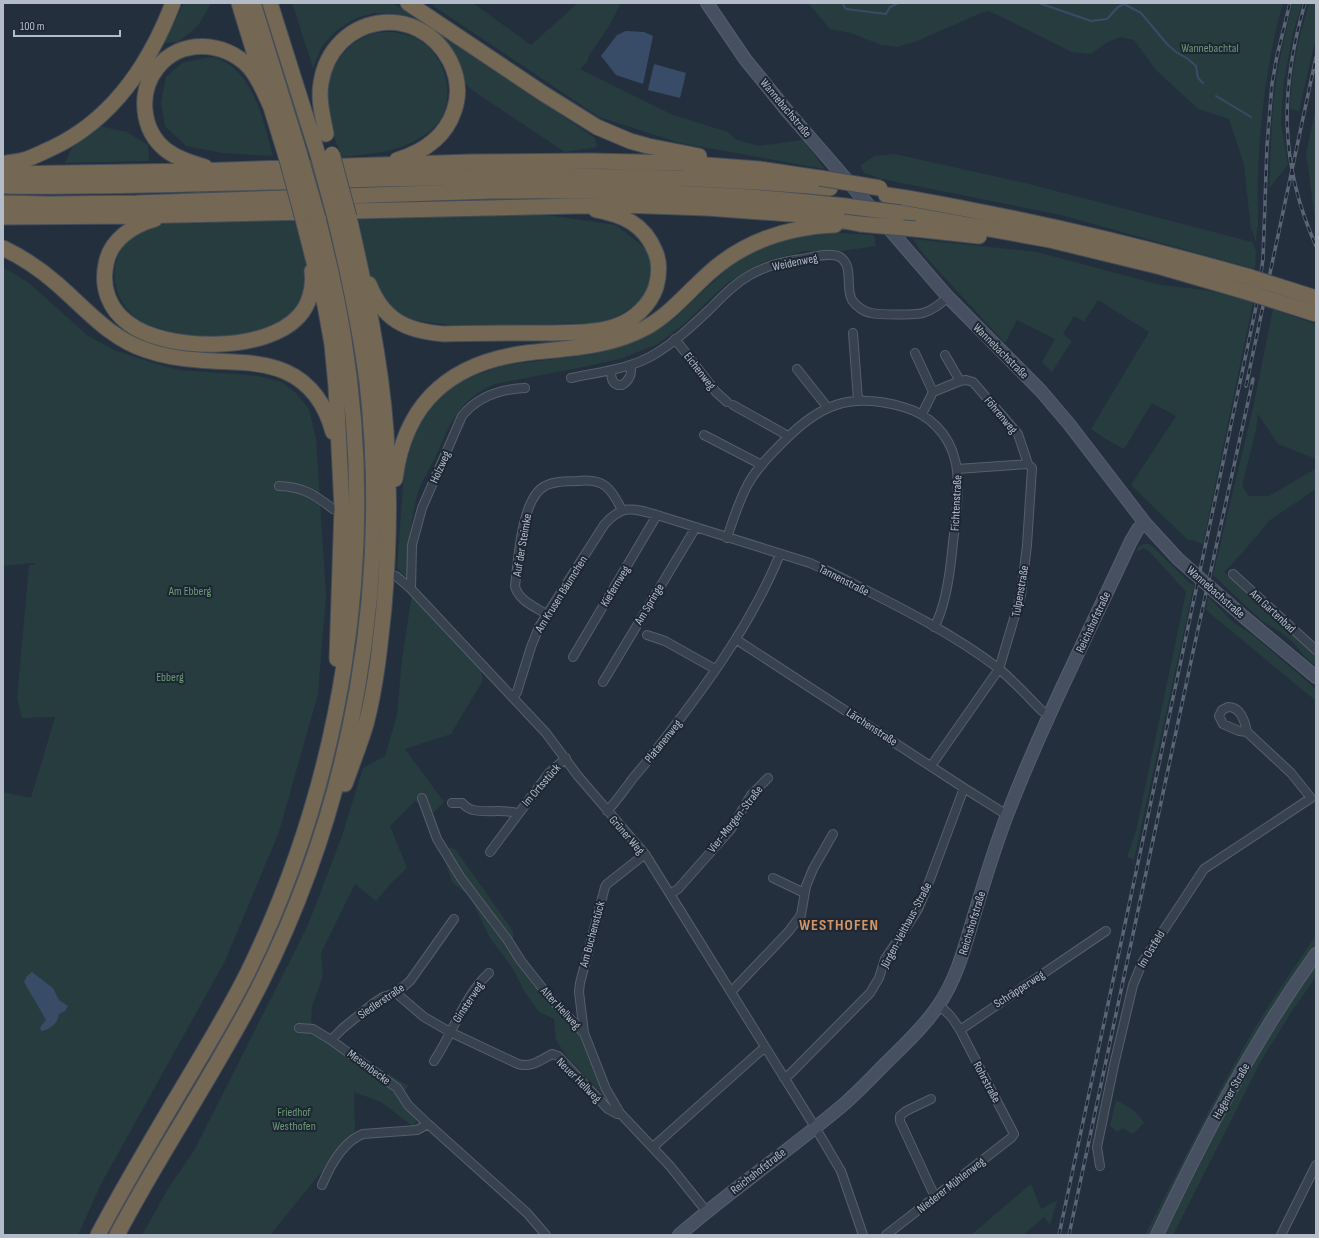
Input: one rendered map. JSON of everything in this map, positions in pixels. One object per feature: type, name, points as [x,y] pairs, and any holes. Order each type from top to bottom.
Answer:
[{"type":"highway","points":[[3,164],[25,160],[54,147],[87,128],[100,117],[127,87],[142,66],[162,31],[173,3]]},
{"type":"highway","points":[[240,3],[271,107]]},
{"type":"highway","points":[[98,1235],[137,1165],[226,1014],[262,941],[292,870],[310,816],[325,762],[337,710],[353,597],[356,532],[355,435],[344,341],[329,264],[310,218],[253,3]]},
{"type":"highway","points":[[408,3],[544,94],[597,127],[619,137],[648,146],[825,183],[883,192],[1059,228],[1183,258],[1249,284],[1316,314]]},
{"type":"highway","points":[[272,8],[292,47],[326,134]]},
{"type":"highway","points":[[116,1235],[240,1022],[276,950],[307,876],[326,822],[354,711],[369,598],[373,511],[372,455],[367,382],[353,298],[342,217],[325,155],[272,8]]},
{"type":"highway","points":[[325,155],[326,134],[320,95],[321,84],[327,63],[344,38],[357,29],[385,22],[404,24],[424,32],[434,38],[445,52],[454,69],[458,94],[454,112],[446,128],[436,141],[410,156],[379,164]]},
{"type":"highway","points":[[220,170],[190,163],[174,155],[159,143],[150,128],[145,112],[149,82],[158,67],[174,54],[192,47],[206,46],[222,49],[237,57],[249,67],[262,88],[293,156]]},
{"type":"highway","points":[[3,174],[220,170],[379,164],[591,161],[680,163],[758,169]]},
{"type":"highway","points":[[3,186],[140,186],[446,177],[586,176],[825,183]]},
{"type":"highway","points":[[3,203],[116,203],[477,192],[566,191],[680,193],[769,199],[901,213],[1050,240],[1161,267],[1316,298]]},
{"type":"highway","points":[[3,216],[203,215],[620,205],[707,208],[818,216],[860,224],[999,239],[1050,240]]},
{"type":"highway","points":[[342,217],[372,291],[380,306],[399,323],[418,330],[444,334],[586,332],[615,326],[631,319],[644,308],[655,290],[657,282],[657,258],[647,237],[636,225],[613,214],[590,209],[551,206]]},
{"type":"highway","points":[[203,215],[163,218],[149,221],[131,229],[112,248],[106,260],[104,282],[112,307],[128,324],[148,334],[191,344],[243,342],[275,333],[299,316],[306,307],[310,297],[312,273],[308,238],[310,218]]},
{"type":"highway","points":[[389,516],[396,465],[400,451],[414,418],[421,406],[436,390],[461,372],[484,362],[512,355],[594,346],[622,338],[655,322],[710,273],[736,254],[759,240],[792,229],[824,225],[860,224]]},
{"type":"highway","points":[[308,238],[325,305],[332,344],[336,386],[342,508],[338,606],[337,710]]},
{"type":"highway","points":[[3,248],[42,271],[107,329],[127,342],[144,349],[180,358],[258,365],[286,372],[305,384],[314,393],[328,414],[334,434],[341,474]]},
{"type":"highway","points":[[326,822],[343,789],[360,741],[372,700],[382,631],[386,584],[389,516],[386,431],[373,334],[356,249]]},
{"type":"main road","name":"Wannebachstraße","points":[[707,3],[744,59],[948,297],[1041,391],[1069,424],[1145,523],[1178,559],[1316,677]]},
{"type":"main road","name":"Reichshofstraße","points":[[679,1235],[843,1105],[906,1044],[938,1006],[951,984],[960,962],[1007,815],[1050,715],[1131,541],[1138,529],[1145,523]]},
{"type":"main road","name":"Hagener Straße","points":[[1157,1235],[1202,1142],[1238,1078],[1270,1024],[1316,954]]},
{"type":"street","name":"Weidenweg","points":[[572,378],[644,361],[676,339],[727,292],[764,268],[782,262],[824,256],[836,256],[842,258],[848,271],[851,297],[858,306],[871,313],[921,314],[939,306],[948,297]]},
{"type":"street","points":[[853,333],[858,400]]},
{"type":"street","name":"Eichenweg","points":[[676,339],[716,392],[730,403],[783,432],[788,437]]},
{"type":"street","points":[[915,352],[933,392]]},
{"type":"street","points":[[922,414],[933,392],[960,381],[945,355]]},
{"type":"street","points":[[611,370],[612,381],[616,384],[622,385],[627,382],[631,374],[632,370],[630,365]]},
{"type":"street","points":[[797,369],[827,408]]},
{"type":"street","name":"Föhrenweg","points":[[960,381],[966,380],[973,382],[1018,434],[1028,464]]},
{"type":"street","name":"Holzweg","points":[[411,589],[412,545],[422,508],[462,416],[471,406],[483,397],[509,389],[525,388]]},
{"type":"street","name":"Fichtenstraße","points":[[728,538],[735,515],[748,484],[771,454],[807,420],[836,404],[858,400],[896,405],[922,414],[934,424],[947,440],[953,452],[957,469],[955,531],[948,582],[938,620],[934,627]]},
{"type":"street","points":[[704,435],[762,465]]},
{"type":"street","points":[[957,469],[1028,464]]},
{"type":"street","name":"Tulpenstraße","points":[[931,766],[999,669],[1021,595],[1027,544],[1032,468],[1028,464]]},
{"type":"street","name":"Auf der Steimke","points":[[546,614],[520,597],[514,586],[526,514],[532,498],[542,487],[551,483],[590,480],[599,482],[610,490],[622,510]]},
{"type":"street","points":[[279,486],[293,487],[304,490],[318,497],[333,509]]},
{"type":"street","name":"Tannenstraße","points":[[622,510],[640,510],[657,515],[810,563],[828,571],[934,627],[971,649],[999,669],[1042,711],[1050,715]]},
{"type":"street","name":"Am Krusen Bäumchen","points":[[513,698],[517,692],[535,636],[546,614],[604,525],[611,517],[622,510]]},
{"type":"street","name":"Kiefernweg","points":[[573,657],[657,515]]},
{"type":"street","name":"Am Springe","points":[[603,682],[696,527]]},
{"type":"street","name":"Platanenweg","points":[[607,811],[614,805],[628,784],[687,711],[715,669],[737,640],[766,587],[780,554]]},
{"type":"street","name":"Am Gartenbad","points":[[1233,574],[1315,648]]},
{"type":"street","name":"Grüner Weg","points":[[396,576],[411,589],[546,733],[578,776],[645,854],[841,1171],[863,1235]]},
{"type":"street","points":[[647,635],[665,640],[715,669]]},
{"type":"street","name":"Lärchenstraße","points":[[737,640],[1007,815]]},
{"type":"street","name":"Im Ostfeld","points":[[1100,1166],[1097,1147],[1111,1079],[1133,985],[1142,963],[1204,869],[1314,796],[1292,773],[1247,732]]},
{"type":"street","name":"Im Ortsstück","points":[[490,852],[549,773],[566,758]]},
{"type":"street","name":"Vier-Morgen-Straße","points":[[670,894],[678,889],[731,829],[752,795],[768,778]]},
{"type":"street","name":"Jürgen-Velthaus-Straße","points":[[784,1078],[790,1074],[865,998],[879,978],[885,959],[918,909],[964,788]]},
{"type":"street","name":"Alter Hellweg","points":[[422,798],[437,839],[461,878],[507,939],[529,972],[551,999],[584,1033],[606,1089],[620,1113],[670,1166],[707,1212]]},
{"type":"street","name":"Im Ortsstück","points":[[452,803],[462,803],[468,808],[474,810],[509,810],[518,813]]},
{"type":"street","points":[[731,992],[801,915],[805,892],[813,869],[833,834]]},
{"type":"street","name":"Am Buchenstück","points":[[584,1033],[579,992],[580,983],[605,887],[645,854]]},
{"type":"street","points":[[773,878],[805,892]]},
{"type":"street","name":"Siedlerstraße","points":[[332,1040],[343,1028],[374,1002],[383,996],[396,993],[410,981],[454,919]]},
{"type":"street","name":"Schräpperweg","points":[[960,1030],[1106,931]]},
{"type":"street","name":"Ginsterweg","points":[[450,1032],[481,981],[489,973]]},
{"type":"street","name":"Neuer Hellweg","points":[[396,993],[424,1017],[450,1032],[505,1059],[524,1066],[530,1066],[552,1054],[558,1056],[608,1109],[617,1114],[620,1113]]},
{"type":"street","points":[[938,1006],[944,1009],[960,1030]]},
{"type":"street","name":"Mesenbecke","points":[[299,1028],[313,1029],[332,1040],[397,1088],[408,1105],[527,1213],[546,1235]]},
{"type":"street","name":"Rohrstraße","points":[[960,1030],[1014,1134]]},
{"type":"street","points":[[434,1061],[442,1049],[450,1032]]},
{"type":"street","points":[[653,1147],[764,1047]]},
{"type":"street","points":[[931,1099],[906,1111],[900,1116],[900,1121],[935,1197]]},
{"type":"street","points":[[322,1184],[330,1166],[352,1139],[364,1134],[417,1130],[428,1124]]},
{"type":"street","name":"Niederer Mühlenweg","points":[[886,1235],[1011,1138],[1014,1134]]},
{"type":"street","points":[[1281,1235],[1316,1165]]},
{"type":"green space","points":[[184,3],[211,3],[198,26],[178,42],[164,43]]},
{"type":"green space","points":[[292,3],[393,3],[595,138],[597,147],[565,152],[469,88],[444,44],[411,21],[397,14],[375,13],[356,18],[337,30],[322,46],[313,68]]},
{"type":"green space","points":[[429,3],[473,3],[531,45],[578,3],[621,3],[609,26],[590,54],[587,62],[580,69],[673,115],[728,132],[737,140],[759,146],[803,140],[825,169],[680,143],[599,117]]},
{"type":"green space","name":"Wannebachtal","points":[[808,3],[1283,3],[1270,59],[1262,116],[1258,163],[1258,227],[1256,242],[1251,230],[1244,165],[1229,119],[1198,109],[1156,70],[1134,40],[1121,37],[1108,42],[1090,54],[1072,52],[989,11],[981,13],[917,41],[897,47],[881,45],[851,33],[830,29]]},
{"type":"green space","points":[[1293,3],[1302,3],[1293,33],[1284,81],[1281,122],[1288,165],[1269,188],[1274,94],[1283,42]]},
{"type":"green space","points":[[1309,3],[1316,3],[1316,37],[1299,111],[1290,109],[1292,79],[1298,43]]},
{"type":"green space","points":[[394,32],[417,39],[426,45],[440,64],[445,74],[447,86],[445,109],[441,119],[434,128],[409,144],[371,154],[342,157],[334,137],[326,104],[327,91],[334,68],[341,57],[358,40],[375,33]]},
{"type":"green space","points":[[213,57],[227,63],[238,72],[247,84],[255,98],[273,156],[222,153],[186,146],[165,126],[161,102],[166,77],[182,63]]},
{"type":"green space","points":[[1316,108],[1316,222],[1306,153]]},
{"type":"green space","points":[[99,126],[127,132],[148,145],[149,161],[65,163],[73,145]]},
{"type":"green space","points":[[895,154],[1029,184],[1252,242],[1256,251],[1255,269],[1061,215],[882,179],[864,173],[860,165],[875,156]]},
{"type":"green space","points":[[527,212],[616,225],[645,248],[651,258],[648,293],[623,313],[610,319],[593,323],[459,326],[410,320],[395,312],[375,286],[369,271],[358,216]]},
{"type":"green space","points":[[296,219],[305,250],[307,281],[305,291],[296,309],[284,320],[270,329],[220,337],[196,336],[171,332],[140,321],[130,313],[117,291],[115,267],[118,256],[124,245],[133,235],[140,231],[160,225],[170,224]]},
{"type":"green space","points":[[822,232],[874,235],[876,246],[842,251],[805,251],[764,262],[726,284],[685,323],[658,344],[620,359],[495,384],[472,397],[463,406],[450,425],[418,492],[411,527],[407,578],[397,568],[404,472],[415,434],[427,414],[440,397],[459,382],[501,366],[592,354],[617,348],[648,336],[676,317],[725,271],[757,249],[788,237]]},
{"type":"green space","points":[[913,239],[1037,252],[1161,285],[1205,290],[1253,302],[1203,544],[1193,540],[1188,540],[1131,485],[1176,416],[1152,403],[1124,449],[1091,429],[1149,332],[1098,300],[1084,322],[1074,316],[1063,334],[1072,341],[1052,372],[1042,362],[1055,339],[1017,320],[1005,343],[923,254]]},
{"type":"green space","name":"Am Ebberg","points":[[3,267],[29,283],[88,336],[114,350],[180,370],[258,376],[282,382],[296,393],[309,409],[316,439],[326,595],[318,694],[279,832],[225,961],[101,1184],[78,1235],[3,1235],[3,792],[31,798],[55,717],[22,718],[17,699],[29,565],[35,565],[35,563],[3,566]]},
{"type":"green space","points":[[1273,309],[1316,324],[1316,459],[1278,444],[1258,414],[1256,430],[1242,486],[1249,496],[1269,496],[1315,469],[1316,489],[1270,520],[1224,572],[1316,655],[1316,666],[1305,657],[1294,643],[1261,620],[1213,575],[1253,408]]},
{"type":"green space","points":[[1143,544],[1152,546],[1191,584],[1194,585],[1134,860],[1127,857],[1136,831],[1186,592],[1149,551],[1144,548],[1136,552],[1138,547]]},
{"type":"green space","name":"Friedhof Westhofen","points":[[412,594],[480,668],[483,680],[451,734],[405,749],[444,802],[434,812],[415,801],[390,826],[407,868],[391,883],[376,901],[355,884],[321,953],[323,976],[312,1006],[311,1022],[408,1086],[401,1099],[416,1121],[414,1127],[381,1102],[354,1092],[355,1131],[270,1235],[142,1235],[168,1189],[195,1149],[308,925],[342,836],[363,768],[385,756],[397,715],[402,659]]},
{"type":"green space","points":[[1208,597],[1233,622],[1254,636],[1316,689],[1316,701],[1206,610]]},
{"type":"green space","points":[[449,847],[455,849],[513,931],[513,955],[577,1029],[595,1074],[609,1101],[567,1057],[556,1040],[554,1019],[539,1012],[526,994],[511,966],[490,938],[470,897],[452,882],[446,864]]},
{"type":"green space","points":[[1316,935],[1316,977],[1294,1008],[1262,1059],[1173,1235],[1145,1235],[1253,1031]]},
{"type":"green space","points":[[1116,1100],[1135,1112],[1144,1123],[1133,1134],[1123,1128],[1117,1132],[1110,1126]]},
{"type":"green space","points":[[1031,1184],[1041,1209],[1057,1201],[1050,1225],[1044,1217],[1023,1235],[971,1235]]},
{"type":"water","points":[[626,31],[644,32],[653,36],[643,84],[616,75],[601,56],[617,35]]},
{"type":"water","points":[[654,64],[686,73],[680,98],[648,90]]},
{"type":"water","points":[[32,972],[53,988],[59,1000],[68,1006],[65,1011],[59,1014],[54,1025],[42,1031],[40,1029],[41,1026],[46,1020],[24,982],[27,976]]},
{"type":"waterway","points":[[842,3],[846,9],[886,14],[890,7],[899,3]]},
{"type":"waterway","points":[[1039,3],[1091,21],[1107,19],[1118,7],[1124,4],[1141,13],[1167,44],[1196,66],[1198,78],[1203,83]]},
{"type":"waterway","points":[[1216,96],[1251,117]]},
{"type":"tunnel","points":[[355,533],[387,566]]},
{"type":"railway","points":[[1059,1235],[1256,307],[1263,259],[1267,146],[1272,84],[1290,3]]},
{"type":"railway","points":[[1305,3],[1291,66],[1287,126],[1295,185],[1304,215],[1316,246]]},
{"type":"railway","points":[[1246,386],[1316,57]]},
{"type":"railway","points":[[1069,1235],[1193,652],[1253,379]]},
{"type":"district","name":"WESTHOFEN","points":[[839,924]]},
{"type":"park label","name":"Ebberg","points":[[170,677]]}]
